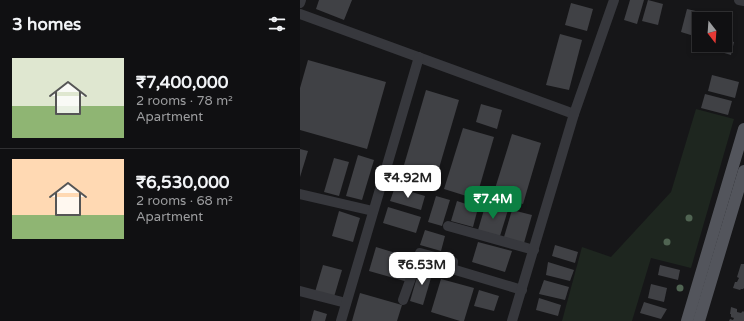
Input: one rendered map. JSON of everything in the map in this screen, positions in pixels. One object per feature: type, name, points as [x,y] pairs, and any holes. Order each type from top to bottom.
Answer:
[{"type":"main road","points":[[687,321],[744,130]]},
{"type":"main road","points":[[699,321],[744,171]]},
{"type":"street","points":[[512,321],[574,114],[614,0]]},
{"type":"street","points":[[739,0],[744,1]]},
{"type":"street","points":[[300,14],[574,114]]},
{"type":"street","points":[[341,321],[419,57]]},
{"type":"street","points":[[300,194],[373,212]]},
{"type":"street","points":[[448,226],[534,250]]},
{"type":"street","points":[[403,300],[420,254],[453,262],[452,269],[522,290]]},
{"type":"street","points":[[300,291],[346,303]]},
{"type":"shaded area","points":[[696,109],[734,119],[691,268],[651,258],[632,321],[562,321],[582,247],[611,257],[671,192]]},
{"type":"building","points":[[319,0],[352,0],[344,20],[316,9]]},
{"type":"building","points":[[630,0],[644,0],[637,24],[624,20]]},
{"type":"building","points":[[648,0],[663,4],[658,25],[642,21]]},
{"type":"building","points":[[571,3],[593,9],[587,31],[565,25]]},
{"type":"building","points":[[687,9],[700,12],[692,12],[692,35],[681,32]]},
{"type":"building","points":[[560,34],[582,40],[569,90],[546,85]]},
{"type":"building","points":[[721,52],[732,52],[731,55]]},
{"type":"building","points":[[308,60],[386,82],[367,149],[300,130],[300,88]]},
{"type":"building","points":[[712,75],[739,82],[735,98],[708,91]]},
{"type":"building","points":[[426,90],[459,100],[437,175],[404,165]]},
{"type":"building","points":[[705,94],[732,101],[728,115],[701,108]]},
{"type":"building","points":[[481,104],[502,110],[497,129],[476,122]]},
{"type":"building","points":[[463,128],[494,137],[476,199],[444,189]]},
{"type":"building","points":[[512,134],[541,143],[523,204],[493,195]]},
{"type":"building","points":[[300,149],[308,151],[300,177]]},
{"type":"building","points":[[358,155],[374,160],[362,200],[346,196]]},
{"type":"building","points":[[334,158],[349,162],[339,196],[324,192]]},
{"type":"building","points":[[395,187],[425,196],[421,210],[390,201]]},
{"type":"building","points":[[436,196],[450,200],[442,226],[428,222]]},
{"type":"building","points":[[457,201],[478,208],[473,227],[451,221]]},
{"type":"building","points":[[486,203],[508,210],[500,236],[478,230]]},
{"type":"building","points":[[388,207],[421,217],[416,233],[383,223]]},
{"type":"building","points":[[512,210],[532,215],[524,243],[504,237]]},
{"type":"building","points":[[339,211],[360,218],[353,242],[332,236]]},
{"type":"building","points":[[425,230],[445,236],[441,251],[420,245]]},
{"type":"building","points":[[478,242],[512,251],[505,272],[472,262]]},
{"type":"building","points":[[555,245],[578,252],[575,263],[552,256]]},
{"type":"building","points":[[376,247],[415,259],[408,282],[369,271]]},
{"type":"building","points":[[548,262],[574,270],[570,281],[546,275]]},
{"type":"building","points":[[741,264],[744,264],[744,288],[740,290],[733,288],[735,282],[737,282],[739,278],[737,277]]},
{"type":"building","points":[[323,265],[342,270],[334,297],[315,292]]},
{"type":"building","points":[[660,265],[680,270],[678,280],[658,275]]},
{"type":"building","points":[[420,267],[433,271],[423,305],[410,301]]},
{"type":"building","points":[[441,279],[474,288],[464,321],[431,312]]},
{"type":"building","points":[[544,280],[569,287],[565,300],[539,294]]},
{"type":"building","points":[[651,284],[667,288],[664,302],[648,298]]},
{"type":"building","points":[[479,290],[499,296],[494,311],[474,306]]},
{"type":"building","points":[[360,293],[402,305],[397,321],[352,321]]},
{"type":"building","points":[[539,298],[561,305],[558,316],[536,310]]},
{"type":"building","points":[[644,302],[667,309],[661,319],[640,313]]},
{"type":"building","points":[[731,307],[737,309],[737,312],[744,312],[744,321],[729,321],[730,319],[733,320],[734,318],[731,317],[730,314]]},
{"type":"building","points":[[314,310],[327,314],[325,321],[311,321]]}]
